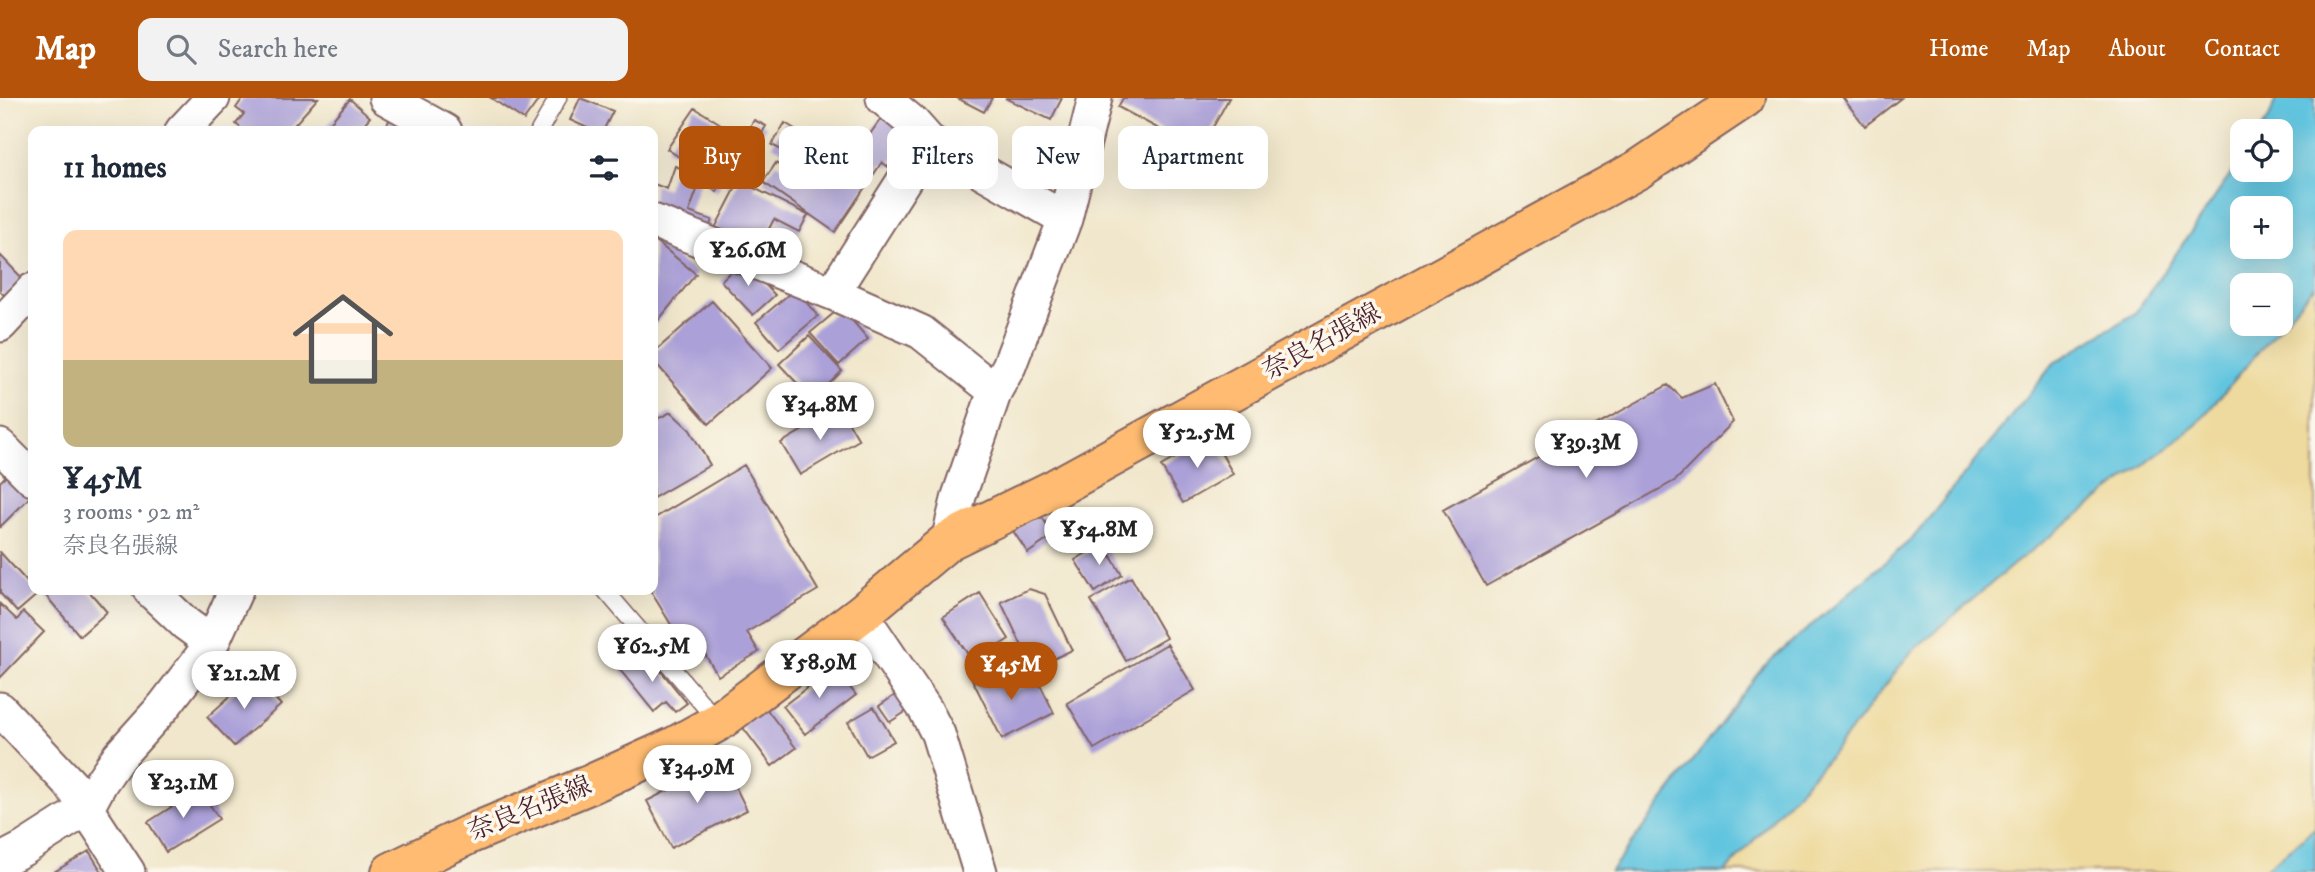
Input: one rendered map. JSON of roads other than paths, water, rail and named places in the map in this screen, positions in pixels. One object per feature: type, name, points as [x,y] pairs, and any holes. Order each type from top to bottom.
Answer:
[{"type":"main road","name":"奈良名張線","points":[[391,872],[468,835],[592,785],[673,747],[718,722],[861,614],[948,541],[1056,488],[1639,169],[1745,98]]},
{"type":"street","points":[[187,126],[213,98]]},
{"type":"street","points":[[386,98],[436,126]]},
{"type":"street","points":[[883,98],[916,126]]},
{"type":"street","points":[[948,541],[959,496],[995,391],[1009,366],[1065,219],[1095,98]]},
{"type":"street","points":[[998,181],[1065,219]]},
{"type":"street","points":[[835,294],[841,279],[898,189]]},
{"type":"street","points":[[658,222],[922,332],[995,391]]},
{"type":"street","points":[[0,325],[28,294]]},
{"type":"street","points":[[0,446],[28,474]]},
{"type":"street","points":[[155,595],[186,624],[212,643]]},
{"type":"street","points":[[0,861],[87,808],[101,782],[120,756],[164,706],[212,643],[234,595]]},
{"type":"street","points":[[861,614],[925,709],[938,734],[980,872]]},
{"type":"street","points":[[0,709],[71,785],[128,872]]},
{"type":"lane","points":[[542,126],[558,98]]},
{"type":"lane","points":[[609,595],[718,722]]},
{"type":"water","points":[[2276,98],[2315,98],[2315,285],[2293,311],[2293,273],[2230,273],[2230,336],[2272,336],[2196,425],[2014,564],[1911,652],[1836,749],[1725,872],[1610,872],[1763,667],[1913,538],[2054,363],[2135,313],[2230,175],[2230,182],[2293,182],[2293,119],[2268,119]]},
{"type":"water","points":[[2315,828],[2315,872],[2262,872]]}]
